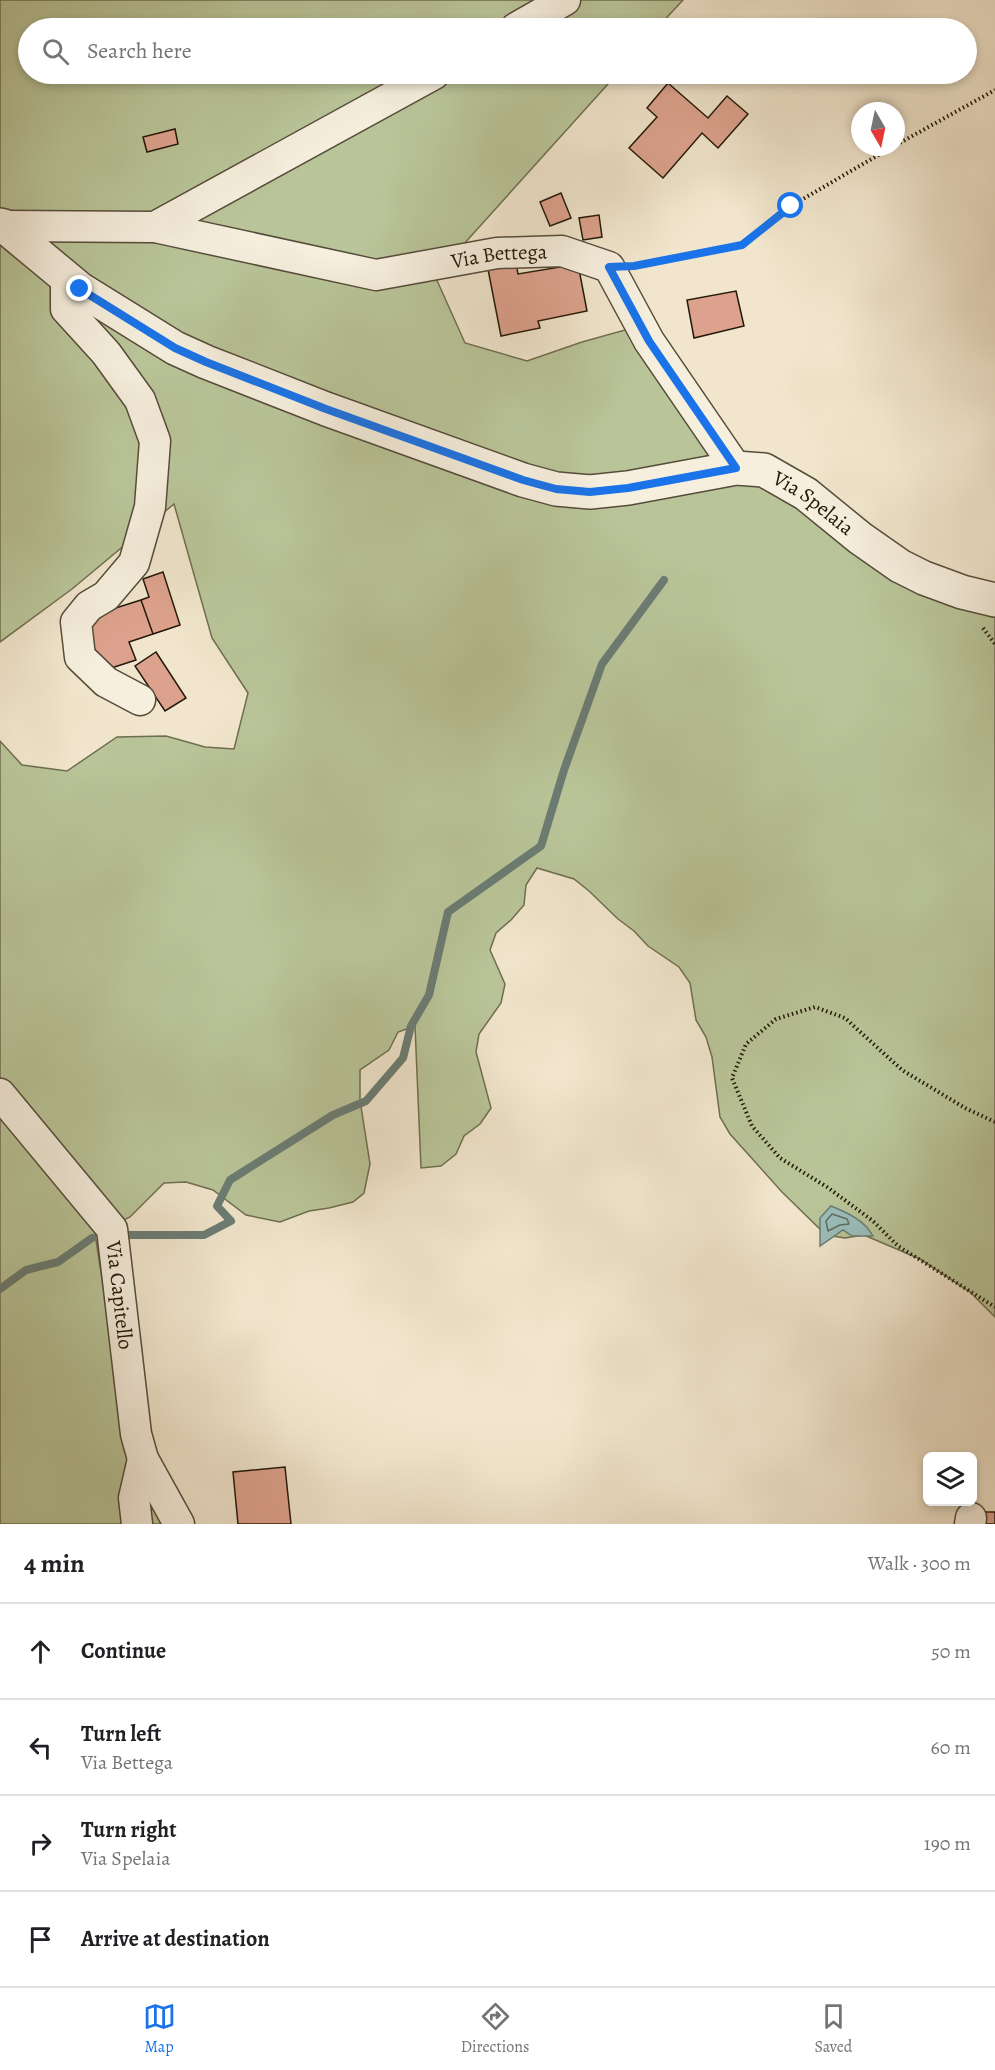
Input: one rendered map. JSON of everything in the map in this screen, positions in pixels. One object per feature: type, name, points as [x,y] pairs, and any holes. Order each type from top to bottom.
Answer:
[{"type":"street","points":[[534,18],[565,0]]},
{"type":"street","name":"Via Bettega","points":[[155,227],[416,84]]},
{"type":"street","name":"Via Bettega","points":[[2,225],[155,227],[376,275],[498,253],[551,251],[562,251],[609,267]]},
{"type":"street","name":"Via Spelaia","points":[[2,225],[80,289],[175,348],[326,409],[523,480],[556,489],[590,492],[628,488],[736,468],[764,470],[806,494],[860,538],[900,566],[962,592],[995,600]]},
{"type":"street","points":[[609,267],[649,341],[736,468]]},
{"type":"street","points":[[66,277],[66,309],[106,353],[140,400],[155,441],[150,507],[134,563],[106,596],[89,606],[76,622],[80,657],[106,682],[140,700]]},
{"type":"street","name":"Via Capitello","points":[[0,1094],[112,1229],[136,1434],[143,1459],[179,1524]]},
{"type":"street","points":[[137,1524],[135,1498],[143,1459]]},
{"type":"path","points":[[905,140],[995,90]]},
{"type":"path","points":[[609,267],[634,266],[742,245],[791,206],[877,156]]},
{"type":"path","points":[[995,1122],[965,1108],[902,1070],[845,1018],[815,1007],[776,1018],[746,1044],[732,1078],[752,1126],[780,1158],[827,1187],[873,1221],[898,1246],[995,1307]]},
{"type":"green space","points":[[0,0],[683,0],[666,18],[18,18],[18,84],[608,84],[435,276],[465,343],[527,361],[632,328],[753,467],[910,573],[995,599],[995,1317],[970,1292],[920,1259],[864,1235],[845,1238],[826,1235],[782,1192],[730,1134],[720,1117],[712,1057],[706,1037],[696,1020],[690,983],[679,967],[648,946],[574,879],[537,868],[526,885],[524,905],[496,933],[490,950],[505,984],[501,1003],[479,1034],[476,1052],[491,1108],[480,1124],[464,1136],[456,1154],[441,1166],[421,1168],[415,1026],[398,1032],[389,1050],[360,1070],[360,1100],[370,1164],[364,1193],[353,1202],[309,1211],[280,1222],[246,1215],[213,1190],[186,1182],[164,1183],[130,1217],[95,1234],[128,1443],[176,1524],[0,1524],[0,741],[22,765],[67,771],[117,737],[166,736],[205,747],[234,749],[248,693],[212,638],[174,504],[72,589],[0,642]]},
{"type":"water","points":[[831,1206],[860,1221],[873,1236],[852,1236],[843,1230],[820,1246],[820,1218]]},
{"type":"building","points":[[669,84],[708,118],[727,96],[748,114],[718,148],[702,133],[663,178],[629,148],[657,117],[647,108]]},
{"type":"building","points":[[175,129],[178,144],[147,152],[143,137]]},
{"type":"building","points":[[561,193],[571,218],[550,226],[540,202]]},
{"type":"building","points":[[599,215],[602,237],[583,240],[579,218]]},
{"type":"building","points":[[515,258],[518,274],[578,264],[587,311],[538,321],[540,328],[501,336],[487,264]]},
{"type":"building","points":[[736,291],[744,326],[694,338],[687,300]]},
{"type":"building","points":[[163,572],[180,625],[153,634],[141,600],[149,597],[143,579]]},
{"type":"building","points":[[141,600],[153,634],[129,642],[136,660],[102,671],[84,618]]},
{"type":"building","points":[[156,652],[186,698],[165,711],[135,666]]},
{"type":"building","points":[[285,1467],[291,1524],[238,1524],[233,1472]]},
{"type":"building","points":[[983,1512],[995,1512],[995,1524],[983,1524]]},
{"type":"waterway","points":[[125,1235],[204,1235],[231,1221],[217,1206],[230,1180],[333,1115],[366,1101],[403,1058],[411,1026],[429,995],[448,912],[541,846],[564,770],[602,664],[664,580]]},
{"type":"waterway","points":[[0,1289],[26,1270],[58,1262],[92,1238]]},
{"type":"route","points":[[80,289],[175,348],[326,409],[523,480],[556,489],[590,492],[628,488],[736,468],[649,341],[609,267],[634,266],[742,245],[791,206]]}]
